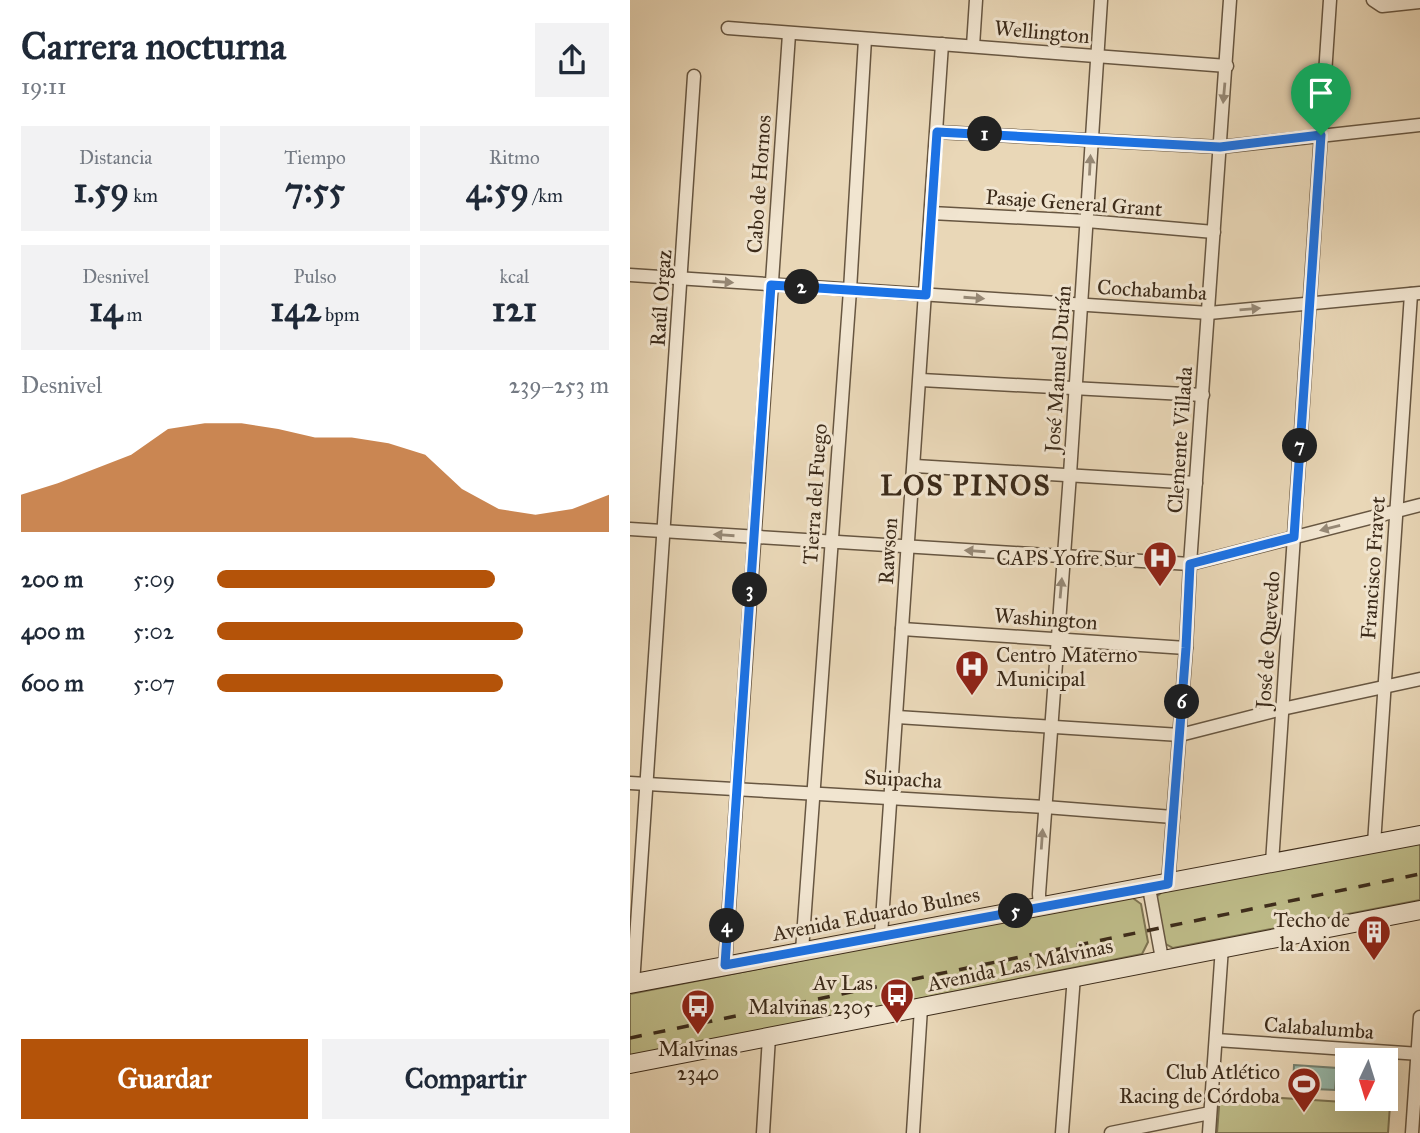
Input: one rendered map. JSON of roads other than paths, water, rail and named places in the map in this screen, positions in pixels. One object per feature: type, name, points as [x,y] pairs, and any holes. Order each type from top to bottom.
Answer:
[{"type":"main road","name":"Avenida Eduardo Bulnes","points":[[632,984],[1420,835]]},
{"type":"main road","name":"Avenida Las Malvinas","points":[[630,1064],[1420,910]]},
{"type":"street","points":[[973,46],[976,0]]},
{"type":"street","name":"José Manuel Durán","points":[[1040,907],[1101,0]]},
{"type":"street","name":"Clemente Villada","points":[[1168,884],[1230,0]]},
{"type":"street","name":"José de Quevedo","points":[[1272,863],[1330,0]]},
{"type":"street","points":[[1373,0],[1382,6],[1420,2]]},
{"type":"street","name":"Wellington","points":[[728,28],[1227,66]]},
{"type":"street","name":"Cabo de Hornos","points":[[725,965],[789,34]]},
{"type":"street","name":"Tierra del Fuego","points":[[802,951],[850,290],[865,39]]},
{"type":"street","name":"Rawson","points":[[881,935],[942,44]]},
{"type":"street","name":"Raúl Orgaz","points":[[632,984],[694,76]]},
{"type":"street","points":[[937,132],[1220,147],[1420,125]]},
{"type":"street","name":"Pasaje General Grant","points":[[931,213],[1087,221],[1214,232]]},
{"type":"street","name":"Cochabamba","points":[[630,275],[1209,313],[1415,293]]},
{"type":"street","name":"Francisco Fravet","points":[[1374,844],[1396,511],[1415,293]]},
{"type":"street","points":[[921,380],[1203,395]]},
{"type":"street","points":[[915,466],[1196,483]]},
{"type":"street","points":[[630,529],[1190,564],[1420,505]]},
{"type":"street","name":"Washington","points":[[902,629],[1186,648]]},
{"type":"street","points":[[897,717],[1180,735],[1282,709],[1420,679]]},
{"type":"street","name":"Suipacha","points":[[630,783],[1173,817]]},
{"type":"street","points":[[1149,888],[1162,959]]},
{"type":"street","points":[[1209,1133],[1222,947]]},
{"type":"street","points":[[1062,1133],[1074,976]]},
{"type":"street","points":[[913,1133],[922,1008]]},
{"type":"street","points":[[1412,1133],[1420,1017]]},
{"type":"street","points":[[763,1133],[769,1037]]},
{"type":"street","name":"Calabalumba","points":[[1216,1040],[1418,1054]]},
{"type":"street","points":[[1111,1133],[1210,1112]]},
{"type":"railway","points":[[630,1038],[1420,874]]},
{"type":"place","name":"CAPS Yofre Sur","points":[[1160,588]]},
{"type":"place","name":"Centro Materno Municipal","points":[[972,697]]},
{"type":"place","name":"Techo de la Axion","points":[[1374,962]]},
{"type":"place","name":"Av Las Malvinas 2305","points":[[897,1025]]},
{"type":"place","name":"Malvinas 2340","points":[[698,1036]]},
{"type":"place","name":"Club Atlético Racing de Córdoba","points":[[1304,1114]]},
{"type":"district","name":"LOS PINOS","points":[[966,485]]}]
